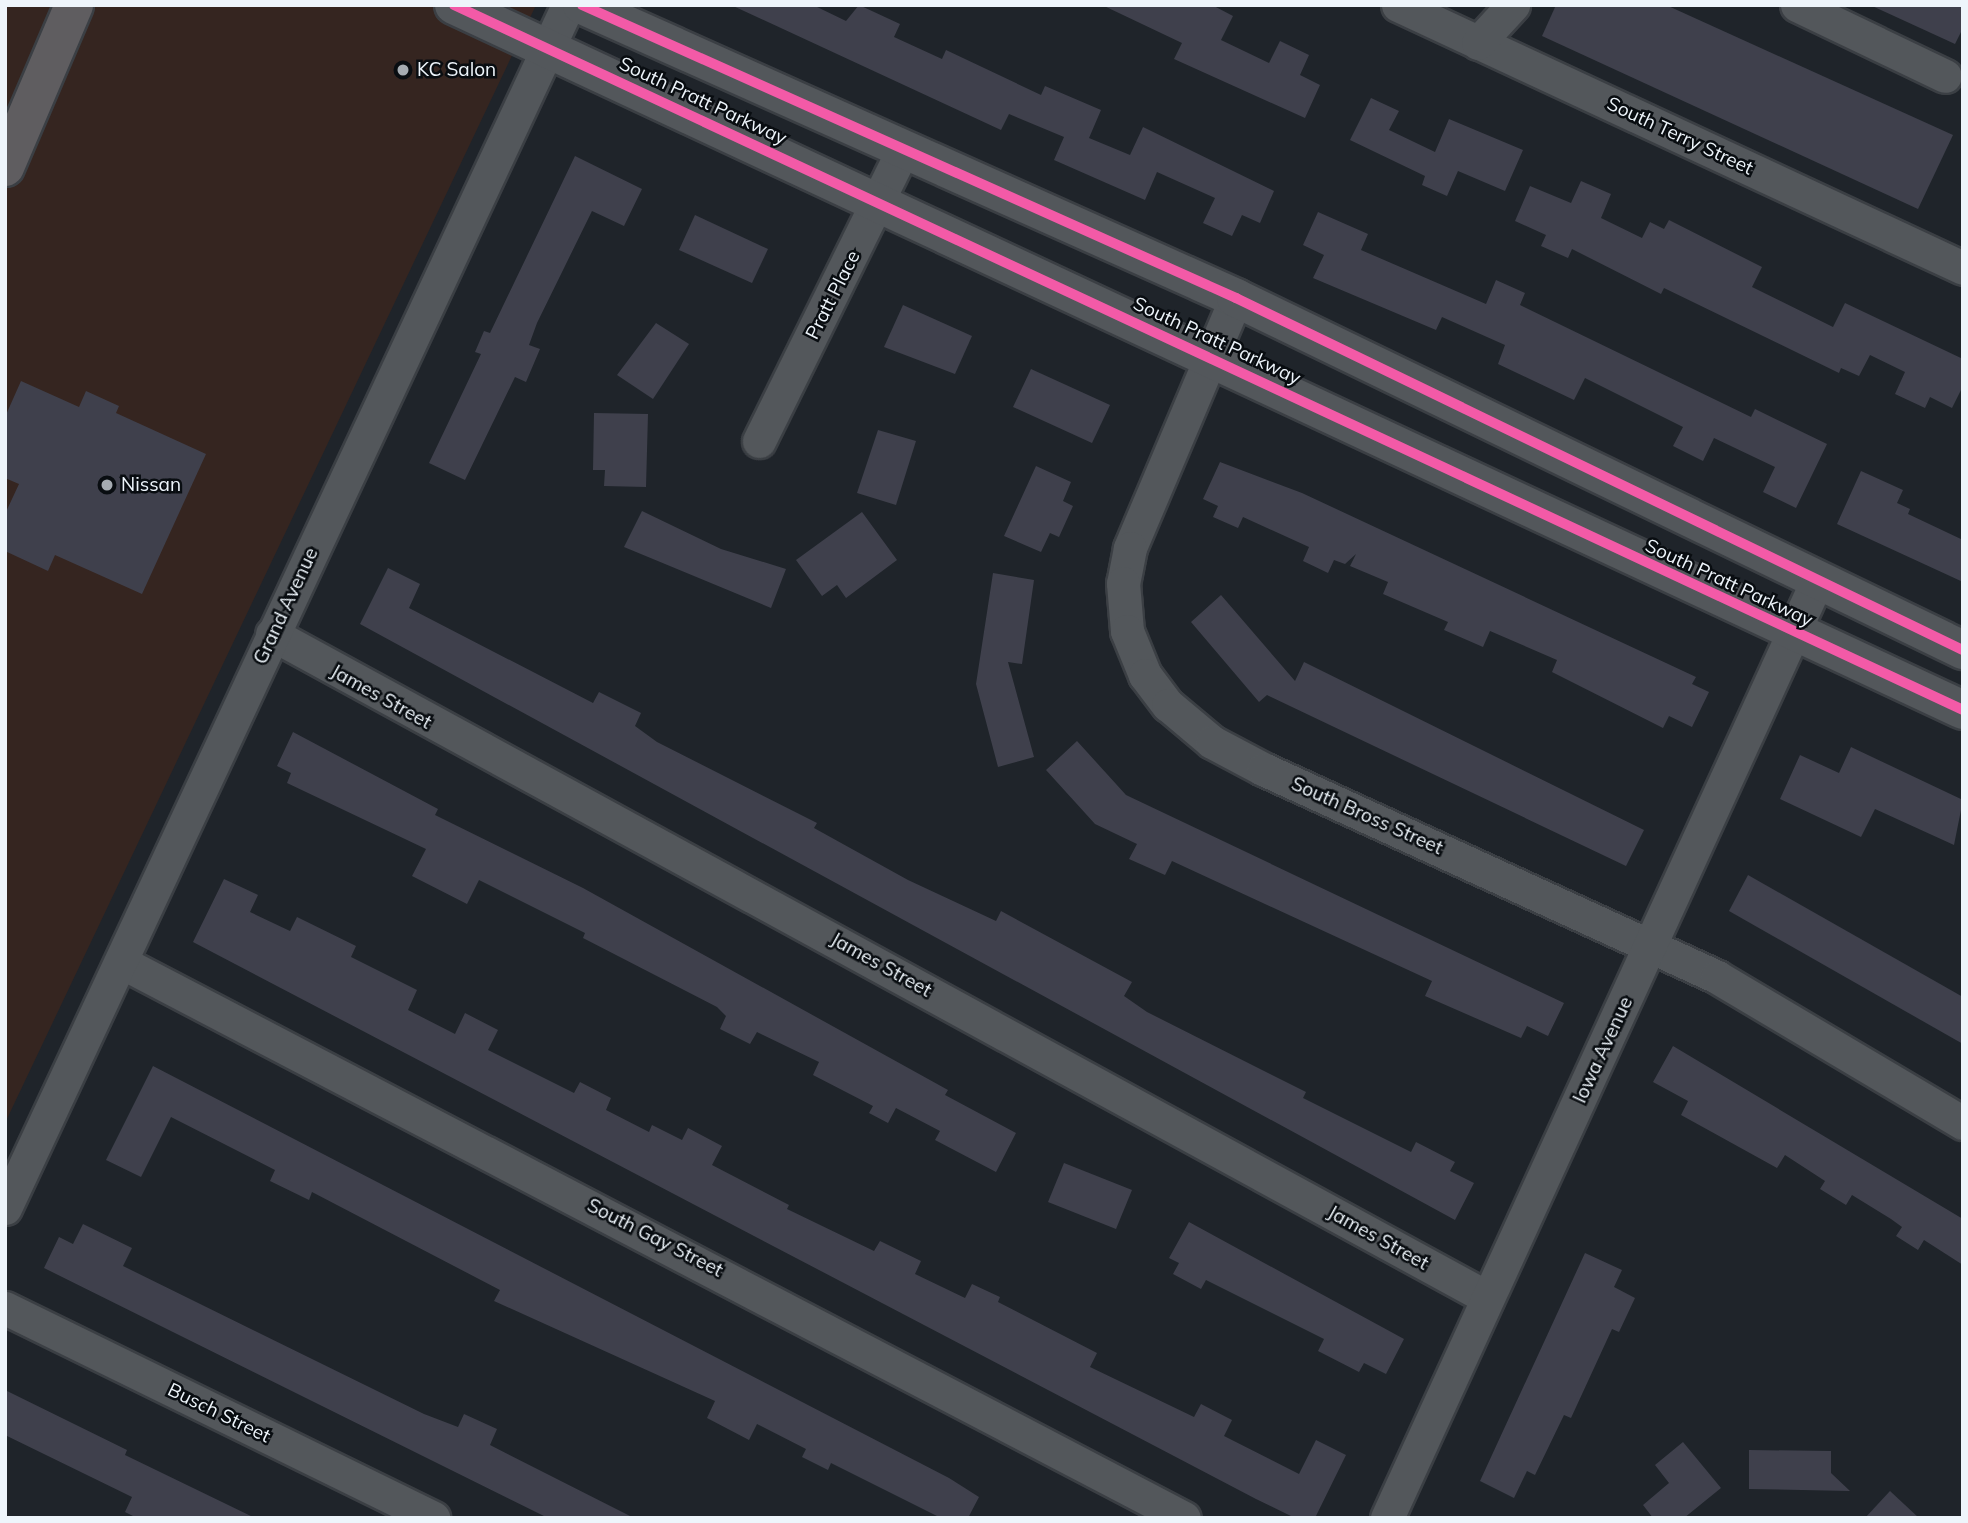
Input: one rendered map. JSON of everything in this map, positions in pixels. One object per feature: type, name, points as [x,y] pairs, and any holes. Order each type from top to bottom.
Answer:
[{"type":"highway","points":[[5,167],[74,5]]},
{"type":"street","name":"South Pratt Parkway","points":[[454,5],[1215,358],[1793,633],[1963,710]]},
{"type":"street","name":"Grand Avenue","points":[[5,1208],[122,963],[272,634],[568,5]]},
{"type":"street","name":"South Pratt Parkway","points":[[582,5],[1236,298],[1963,650]]},
{"type":"street","name":"South Terry Street","points":[[1398,5],[1963,268]]},
{"type":"street","points":[[1478,43],[1481,5]]},
{"type":"street","points":[[1478,43],[1513,5]]},
{"type":"street","points":[[1797,5],[1945,76]]},
{"type":"street","name":"Pratt Place","points":[[759,441],[879,204],[904,148]]},
{"type":"street","name":"South Bross Street","points":[[1236,298],[1215,358],[1130,548],[1123,583],[1127,631],[1145,675],[1212,742],[1263,769],[1652,945],[1963,1123]]},
{"type":"street","name":"Iowa Avenue","points":[[1387,1518],[1817,581]]},
{"type":"street","name":"James Street","points":[[272,634],[1488,1298]]},
{"type":"street","name":"South Gay Street","points":[[122,963],[1184,1518]]},
{"type":"street","name":"Busch Street","points":[[5,1308],[433,1518]]},
{"type":"shaded area","points":[[5,5],[536,5],[5,1123]]},
{"type":"building","points":[[731,5],[813,5],[846,21],[859,5],[900,24],[894,37],[942,59],[946,50],[1041,95],[1045,86],[1101,110],[1089,138],[1130,155],[1143,127],[1274,191],[1260,223],[1242,215],[1232,236],[1203,223],[1215,198],[1157,172],[1145,200],[1054,160],[1064,137],[1009,114],[1001,130]]},
{"type":"building","points":[[1102,5],[1212,5],[1233,16],[1221,40],[1269,63],[1280,41],[1309,55],[1300,75],[1320,85],[1305,118],[1174,59],[1182,43]]},
{"type":"building","points":[[1556,5],[1666,5],[1953,135],[1918,209],[1542,36]]},
{"type":"building","points":[[1870,5],[1963,5],[1963,28],[1955,44]]},
{"type":"building","points":[[1371,98],[1399,111],[1389,130],[1435,152],[1449,119],[1523,150],[1505,191],[1458,171],[1447,196],[1422,185],[1425,176],[1350,140]]},
{"type":"building","points":[[575,156],[642,189],[624,226],[592,211],[537,323],[529,345],[540,349],[526,382],[515,377],[465,480],[429,463],[481,354],[475,352],[484,331],[490,333]]},
{"type":"building","points":[[1581,181],[1611,194],[1601,218],[1642,238],[1650,222],[1664,229],[1669,220],[1762,267],[1752,287],[1833,327],[1845,303],[1963,359],[1963,386],[1952,408],[1930,397],[1925,408],[1895,394],[1905,372],[1870,355],[1859,376],[1841,368],[1839,373],[1664,288],[1661,294],[1572,249],[1568,258],[1541,246],[1546,235],[1515,221],[1530,186],[1571,203]]},
{"type":"building","points":[[1318,212],[1368,234],[1361,250],[1486,304],[1496,280],[1525,293],[1520,305],[1751,417],[1755,409],[1827,444],[1796,508],[1763,492],[1775,467],[1714,438],[1703,461],[1673,446],[1683,427],[1585,378],[1574,400],[1498,364],[1505,345],[1442,317],[1436,330],[1313,278],[1324,255],[1303,245]]},
{"type":"building","points":[[695,215],[768,249],[752,283],[679,250]]},
{"type":"building","points":[[903,305],[972,336],[955,374],[884,347]]},
{"type":"building","points":[[656,323],[689,344],[653,399],[617,375]]},
{"type":"building","points":[[1031,369],[1110,405],[1092,443],[1013,407]]},
{"type":"building","name":"Nissan","points":[[21,381],[79,407],[86,391],[119,406],[116,413],[206,454],[142,594],[55,555],[48,571],[5,551],[5,514],[19,484],[5,478],[5,417]]},
{"type":"building","points":[[594,413],[648,414],[646,487],[604,486],[605,470],[593,470]]},
{"type":"building","points":[[878,430],[916,441],[896,505],[857,493]]},
{"type":"building","points":[[1220,462],[1302,493],[1696,677],[1692,684],[1709,692],[1692,727],[1669,716],[1663,728],[1552,672],[1557,660],[1490,631],[1483,647],[1444,630],[1448,622],[1383,594],[1388,582],[1350,566],[1356,554],[1345,564],[1334,560],[1328,573],[1303,561],[1309,547],[1243,517],[1238,528],[1213,517],[1218,506],[1203,499]]},
{"type":"building","points":[[1036,466],[1071,482],[1063,501],[1073,506],[1059,537],[1050,533],[1041,552],[1004,536]]},
{"type":"building","points":[[1861,471],[1903,490],[1897,503],[1910,509],[1908,514],[1963,540],[1963,582],[1837,524]]},
{"type":"building","points":[[642,511],[721,549],[786,569],[771,608],[624,547]]},
{"type":"building","points":[[862,512],[897,560],[846,598],[837,585],[822,596],[796,560]]},
{"type":"building","points":[[388,568],[420,584],[409,608],[593,703],[599,692],[641,713],[635,726],[657,742],[817,823],[814,828],[908,880],[996,921],[1001,911],[1132,982],[1124,996],[1147,1012],[1306,1092],[1303,1098],[1411,1152],[1416,1142],[1455,1162],[1450,1171],[1474,1183],[1455,1220],[360,624]]},
{"type":"building","points":[[993,573],[1034,580],[1022,664],[1008,662],[1034,757],[998,767],[976,684]]},
{"type":"building","points":[[1221,595],[1295,681],[1304,662],[1644,830],[1626,866],[1267,695],[1259,702],[1191,622]]},
{"type":"building","points":[[293,732],[438,809],[435,815],[583,888],[948,1090],[945,1095],[1016,1133],[996,1172],[935,1140],[940,1131],[896,1108],[888,1123],[869,1113],[873,1106],[813,1075],[819,1062],[757,1032],[750,1044],[720,1029],[726,1016],[717,1007],[583,938],[585,933],[479,880],[467,904],[412,876],[426,849],[287,783],[291,773],[277,766]]},
{"type":"building","points":[[1077,741],[1126,795],[1564,1003],[1548,1036],[1527,1026],[1521,1038],[1425,996],[1432,981],[1172,861],[1165,875],[1129,859],[1137,844],[1095,824],[1046,770]]},
{"type":"building","points":[[1851,747],[1963,800],[1954,845],[1875,809],[1861,837],[1780,799],[1800,755],[1839,773]]},
{"type":"building","points":[[1748,875],[1963,997],[1963,1044],[1729,911]]},
{"type":"building","points":[[224,879],[258,895],[250,912],[290,931],[297,917],[356,946],[351,957],[417,990],[408,1010],[455,1034],[465,1013],[498,1030],[488,1050],[574,1093],[580,1082],[611,1098],[606,1110],[649,1132],[652,1125],[682,1140],[688,1128],[722,1146],[712,1165],[789,1205],[787,1209],[874,1251],[880,1241],[921,1261],[915,1274],[965,1298],[972,1284],[1000,1297],[998,1302],[1097,1353],[1090,1367],[1194,1417],[1201,1404],[1232,1420],[1224,1436],[1299,1474],[1316,1440],[1346,1455],[1315,1518],[1295,1518],[1256,1499],[193,942]]},
{"type":"building","points":[[1673,1046],[1963,1219],[1963,1265],[1924,1240],[1918,1250],[1896,1236],[1902,1227],[1891,1219],[1852,1195],[1846,1205],[1820,1189],[1825,1181],[1785,1155],[1777,1168],[1681,1115],[1688,1101],[1653,1082]]},
{"type":"building","points":[[153,1066],[949,1478],[979,1497],[968,1518],[941,1518],[831,1463],[828,1470],[802,1457],[806,1449],[757,1424],[749,1440],[707,1418],[715,1401],[494,1301],[500,1290],[312,1192],[309,1200],[270,1181],[275,1170],[171,1117],[141,1177],[106,1160]]},
{"type":"building","points":[[1064,1163],[1132,1190],[1116,1229],[1048,1202]]},
{"type":"building","points":[[1189,1222],[1404,1339],[1386,1374],[1364,1363],[1359,1372],[1318,1351],[1324,1339],[1206,1280],[1201,1289],[1173,1274],[1179,1263],[1169,1258]]},
{"type":"building","points":[[83,1224],[132,1248],[123,1266],[424,1414],[458,1427],[464,1414],[497,1429],[490,1445],[634,1518],[548,1518],[44,1268],[59,1237],[73,1244]]},
{"type":"building","points":[[1585,1253],[1622,1270],[1614,1287],[1635,1298],[1619,1332],[1612,1329],[1571,1418],[1564,1415],[1535,1475],[1527,1471],[1514,1498],[1480,1481]]},
{"type":"building","points":[[5,1390],[127,1450],[125,1455],[255,1518],[137,1518],[125,1512],[132,1497],[5,1435]]},
{"type":"building","points":[[1683,1442],[1721,1488],[1684,1518],[1653,1518],[1643,1505],[1669,1483],[1655,1465]]},
{"type":"building","points":[[1749,1450],[1831,1451],[1831,1473],[1850,1491],[1749,1489]]},
{"type":"building","points":[[1890,1491],[1919,1518],[1865,1518]]},
{"type":"cycle path","points":[[454,5],[1963,710]]},
{"type":"cycle path","points":[[582,5],[1236,298],[1963,650]]},
{"type":"place","name":"KC Salon","points":[[403,70]]},
{"type":"place","name":"Nissan","points":[[107,485]]}]
